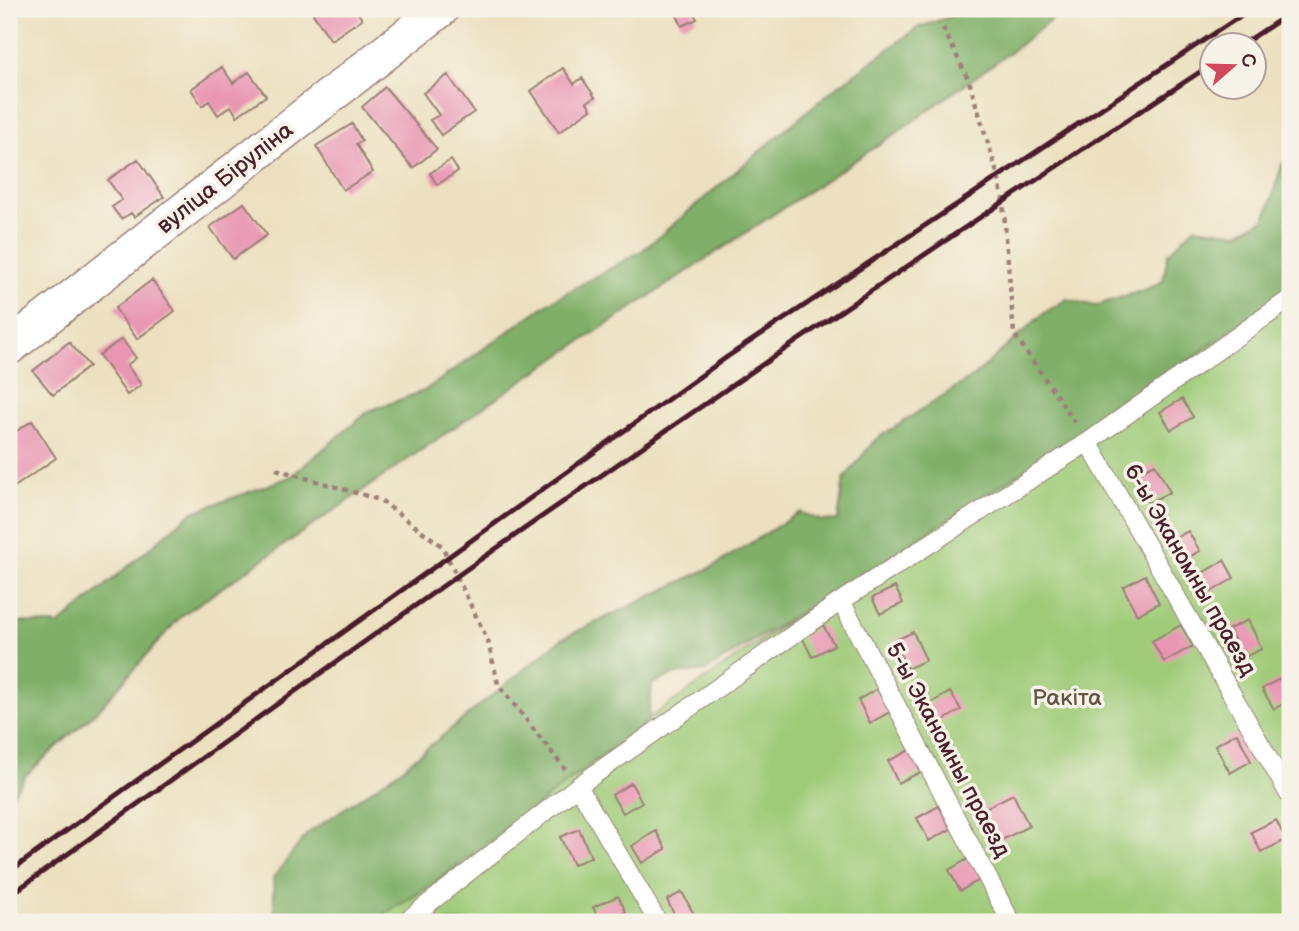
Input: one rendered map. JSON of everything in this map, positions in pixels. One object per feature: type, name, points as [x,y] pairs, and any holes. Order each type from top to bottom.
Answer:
[{"type":"street","name":"вуліца Біруліна","points":[[9,347],[441,9]]},
{"type":"lane","points":[[405,922],[578,786],[841,601],[1088,442],[1290,299]]},
{"type":"lane","name":"6-ы Эканомны праезд","points":[[1088,442],[1290,796]]},
{"type":"lane","name":"5-ы Эканомны праезд","points":[[841,601],[1011,922]]},
{"type":"lane","points":[[578,786],[658,922]]},
{"type":"path","points":[[943,28],[969,81],[998,176],[1003,201],[1014,334],[1088,442]]},
{"type":"path","points":[[276,469],[380,500],[442,546],[488,641],[498,684],[578,786]]},
{"type":"green space","points":[[974,9],[1065,9],[1013,50],[895,134],[520,382],[181,616],[99,709],[26,775],[9,799],[9,621],[59,625],[191,513],[290,477],[369,411],[424,391],[550,302],[643,250],[830,92],[919,27]]},
{"type":"green space","points":[[1290,153],[1290,286],[1156,385],[883,561],[705,671],[676,674],[652,684],[648,721],[432,885],[371,922],[275,922],[273,878],[307,834],[399,771],[563,638],[714,566],[800,512],[822,521],[838,520],[844,479],[875,440],[975,375],[1044,313],[1067,299],[1095,306],[1147,289],[1163,281],[1168,254],[1195,227],[1238,233],[1265,219],[1282,165]]},
{"type":"green space","name":"Ракіта","points":[[1290,272],[1290,922],[357,922]]},
{"type":"building","points":[[321,9],[355,9],[362,19],[331,40],[313,14]]},
{"type":"building","points":[[674,9],[692,9],[697,19],[682,26]]},
{"type":"building","points":[[222,67],[233,83],[249,72],[266,96],[237,116],[231,106],[218,115],[209,101],[202,106],[191,89]]},
{"type":"building","points":[[563,68],[574,84],[582,78],[595,97],[587,102],[591,109],[559,132],[531,91]]},
{"type":"building","points":[[448,75],[474,112],[441,135],[430,120],[439,115],[423,93]]},
{"type":"building","points":[[385,87],[437,149],[413,168],[362,107]]},
{"type":"building","points":[[352,124],[362,141],[356,144],[373,172],[343,190],[316,146]]},
{"type":"building","points":[[138,159],[164,197],[134,217],[131,213],[121,219],[112,207],[122,200],[108,180]]},
{"type":"building","points":[[451,160],[458,171],[437,185],[430,173]]},
{"type":"building","points":[[244,203],[267,235],[233,259],[210,227]]},
{"type":"building","points":[[152,280],[175,311],[137,339],[115,308]]},
{"type":"building","points":[[122,339],[136,358],[127,365],[141,385],[127,395],[99,355]]},
{"type":"building","points":[[69,342],[89,366],[53,395],[33,371]]},
{"type":"building","points":[[1182,399],[1193,417],[1171,430],[1160,412]]},
{"type":"building","points":[[32,421],[56,458],[10,490],[9,436]]},
{"type":"building","points":[[1155,464],[1170,492],[1148,503],[1133,475]]},
{"type":"building","points":[[1188,531],[1200,551],[1180,562],[1168,542]]},
{"type":"building","points":[[1224,560],[1234,578],[1206,595],[1196,577]]},
{"type":"building","points":[[1145,575],[1159,603],[1137,615],[1123,587]]},
{"type":"building","points":[[895,587],[903,603],[880,614],[872,598]]},
{"type":"building","points":[[1248,620],[1262,649],[1243,658],[1229,629]]},
{"type":"building","points":[[823,625],[834,645],[812,657],[802,637]]},
{"type":"building","points":[[1181,625],[1193,646],[1164,662],[1152,641]]},
{"type":"building","points":[[913,632],[926,660],[907,669],[894,641]]},
{"type":"building","points":[[1290,673],[1290,700],[1274,709],[1262,689]]},
{"type":"building","points":[[877,689],[890,712],[870,723],[858,700]]},
{"type":"building","points":[[950,692],[961,710],[935,725],[924,707]]},
{"type":"building","points":[[1237,733],[1251,761],[1230,773],[1215,745]]},
{"type":"building","points":[[910,750],[921,772],[898,783],[888,761]]},
{"type":"building","points":[[631,783],[642,802],[623,813],[612,795]]},
{"type":"building","points":[[1013,794],[1029,826],[1000,841],[983,809]]},
{"type":"building","points":[[939,806],[951,829],[929,841],[917,818]]},
{"type":"building","points":[[1276,820],[1286,840],[1261,852],[1251,832]]},
{"type":"building","points":[[579,829],[591,857],[573,865],[560,837]]},
{"type":"building","points":[[656,831],[666,849],[642,863],[632,846]]},
{"type":"building","points":[[970,858],[981,879],[960,891],[949,870]]},
{"type":"building","points":[[682,892],[696,918],[688,922],[678,922],[667,900]]},
{"type":"building","points":[[618,896],[626,912],[600,922],[593,907]]},
{"type":"railway","points":[[9,872],[727,357],[1251,9]]},
{"type":"railway","points":[[1261,32],[1290,13]]},
{"type":"railway","points":[[9,896],[644,446],[927,253],[1198,73]]}]
